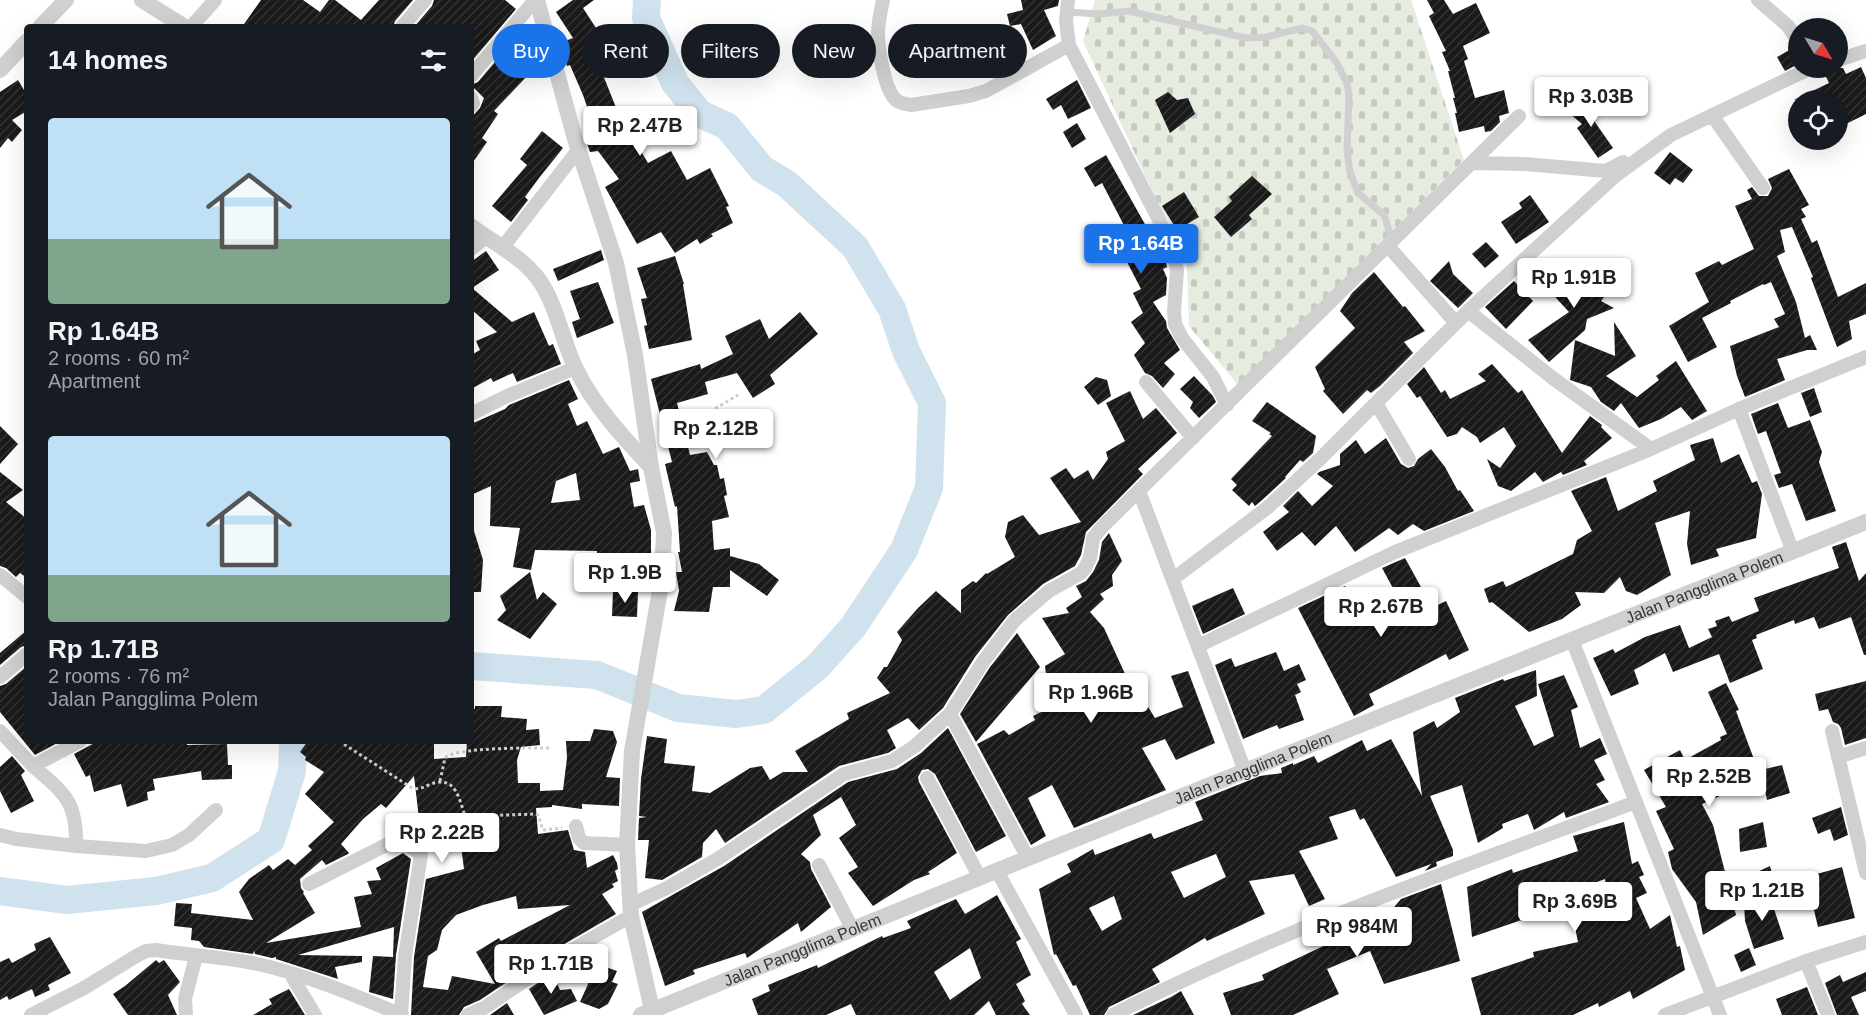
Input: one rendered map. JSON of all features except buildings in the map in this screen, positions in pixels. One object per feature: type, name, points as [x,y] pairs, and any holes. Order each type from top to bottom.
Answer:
[{"type":"street","points":[[43,24],[66,0]]},
{"type":"street","points":[[142,0],[180,24]]},
{"type":"street","points":[[193,24],[215,0]]},
{"type":"street","points":[[405,24],[425,0]]},
{"type":"street","points":[[474,72],[536,0]]},
{"type":"street","points":[[536,0],[579,149],[616,263],[664,533],[662,579],[632,751],[627,845],[630,910],[649,1013]]},
{"type":"street","points":[[883,0],[878,31],[879,47],[892,97],[901,104],[911,105],[986,91],[1068,45]]},
{"type":"street","points":[[1758,0],[1788,26]]},
{"type":"street","points":[[1068,6],[1068,45],[1157,216],[1174,254],[1177,270],[1173,311],[1175,324],[1182,338],[1213,377],[1227,405]]},
{"type":"street","points":[[0,70],[24,44]]},
{"type":"street","points":[[1848,57],[1866,51]]},
{"type":"street","points":[[1173,579],[1267,508],[1321,458],[1456,323],[1615,176],[1671,135],[1789,78]]},
{"type":"street","points":[[1712,115],[1763,188]]},
{"type":"street","points":[[468,1015],[484,1008],[630,910],[719,858],[844,774],[892,761],[903,755],[950,714],[983,662],[1016,620],[1049,591],[1081,573],[1088,562],[1090,544],[1095,534],[1519,116]]},
{"type":"street","points":[[1473,163],[1525,164],[1606,171],[1625,161],[1657,134],[1671,135]]},
{"type":"street","points":[[502,248],[579,149]]},
{"type":"street","points":[[474,228],[526,266],[537,277],[545,290],[575,368],[585,385],[606,415],[651,467]]},
{"type":"street","points":[[474,247],[486,237]]},
{"type":"street","points":[[1390,244],[1456,323]]},
{"type":"street","points":[[1468,312],[1554,380],[1650,448]]},
{"type":"street","points":[[1198,646],[1395,552],[1866,357]]},
{"type":"street","points":[[474,412],[575,368]]},
{"type":"street","points":[[1146,382],[1192,438]]},
{"type":"street","points":[[1376,403],[1409,459]]},
{"type":"street","points":[[1739,409],[1793,552]]},
{"type":"street","points":[[1139,491],[1245,771]]},
{"type":"street","name":"Jalan Pangglima Polem","points":[[649,1013],[852,928],[1866,522]]},
{"type":"street","points":[[0,574],[24,594]]},
{"type":"street","points":[[1572,640],[1720,1015]]},
{"type":"street","points":[[0,677],[24,657]]},
{"type":"street","points":[[950,714],[1028,858]]},
{"type":"street","points":[[0,731],[65,795],[72,806],[75,818],[76,846]]},
{"type":"street","points":[[1832,731],[1866,873]]},
{"type":"street","points":[[33,766],[74,744]]},
{"type":"street","points":[[1838,757],[1866,748]]},
{"type":"street","points":[[927,778],[980,878]]},
{"type":"street","points":[[1113,1015],[1168,987],[1278,938],[1636,802]]},
{"type":"street","points":[[0,835],[76,846],[146,851],[172,845],[189,835],[216,810]]},
{"type":"street","points":[[576,826],[579,838],[584,843],[627,845]]},
{"type":"street","points":[[31,1015],[84,988],[146,951],[156,950],[251,963],[290,973],[336,988],[402,1015],[405,956],[421,855],[407,845],[390,843],[309,884]]},
{"type":"street","points":[[819,865],[852,928]]},
{"type":"street","points":[[998,871],[1076,1015]]},
{"type":"street","points":[[1665,1015],[1806,961],[1866,942]]},
{"type":"street","points":[[186,1015],[185,999],[196,956]]},
{"type":"street","points":[[1806,961],[1828,1015]]},
{"type":"street","points":[[290,973],[315,1015]]},
{"type":"lane","points":[[1068,6],[1101,14],[1128,11],[1245,38],[1267,37],[1302,28],[1312,31],[1337,63],[1347,84],[1349,94],[1347,151],[1354,183],[1358,193],[1384,215],[1390,244]]},
{"type":"path","points":[[645,430],[696,420],[738,395]]},
{"type":"path","points":[[344,744],[416,790],[440,781],[449,783],[454,788],[466,819]]},
{"type":"path","points":[[440,781],[445,758],[452,753],[552,748]]},
{"type":"path","points":[[421,855],[466,819],[477,816],[536,814],[543,830],[576,826]]},
{"type":"green space","points":[[1095,0],[1411,0],[1464,160],[1239,386],[1189,326],[1187,267],[1083,41]]},
{"type":"waterway","points":[[474,666],[597,675],[678,708],[736,714],[764,710],[817,667],[853,627],[904,550],[929,488],[932,403],[906,351],[892,309],[855,247],[787,184],[762,169],[727,126],[700,114],[675,83],[646,18],[647,0]]},
{"type":"waterway","points":[[0,891],[67,900],[156,891],[212,878],[271,840],[292,771],[293,744]]}]
